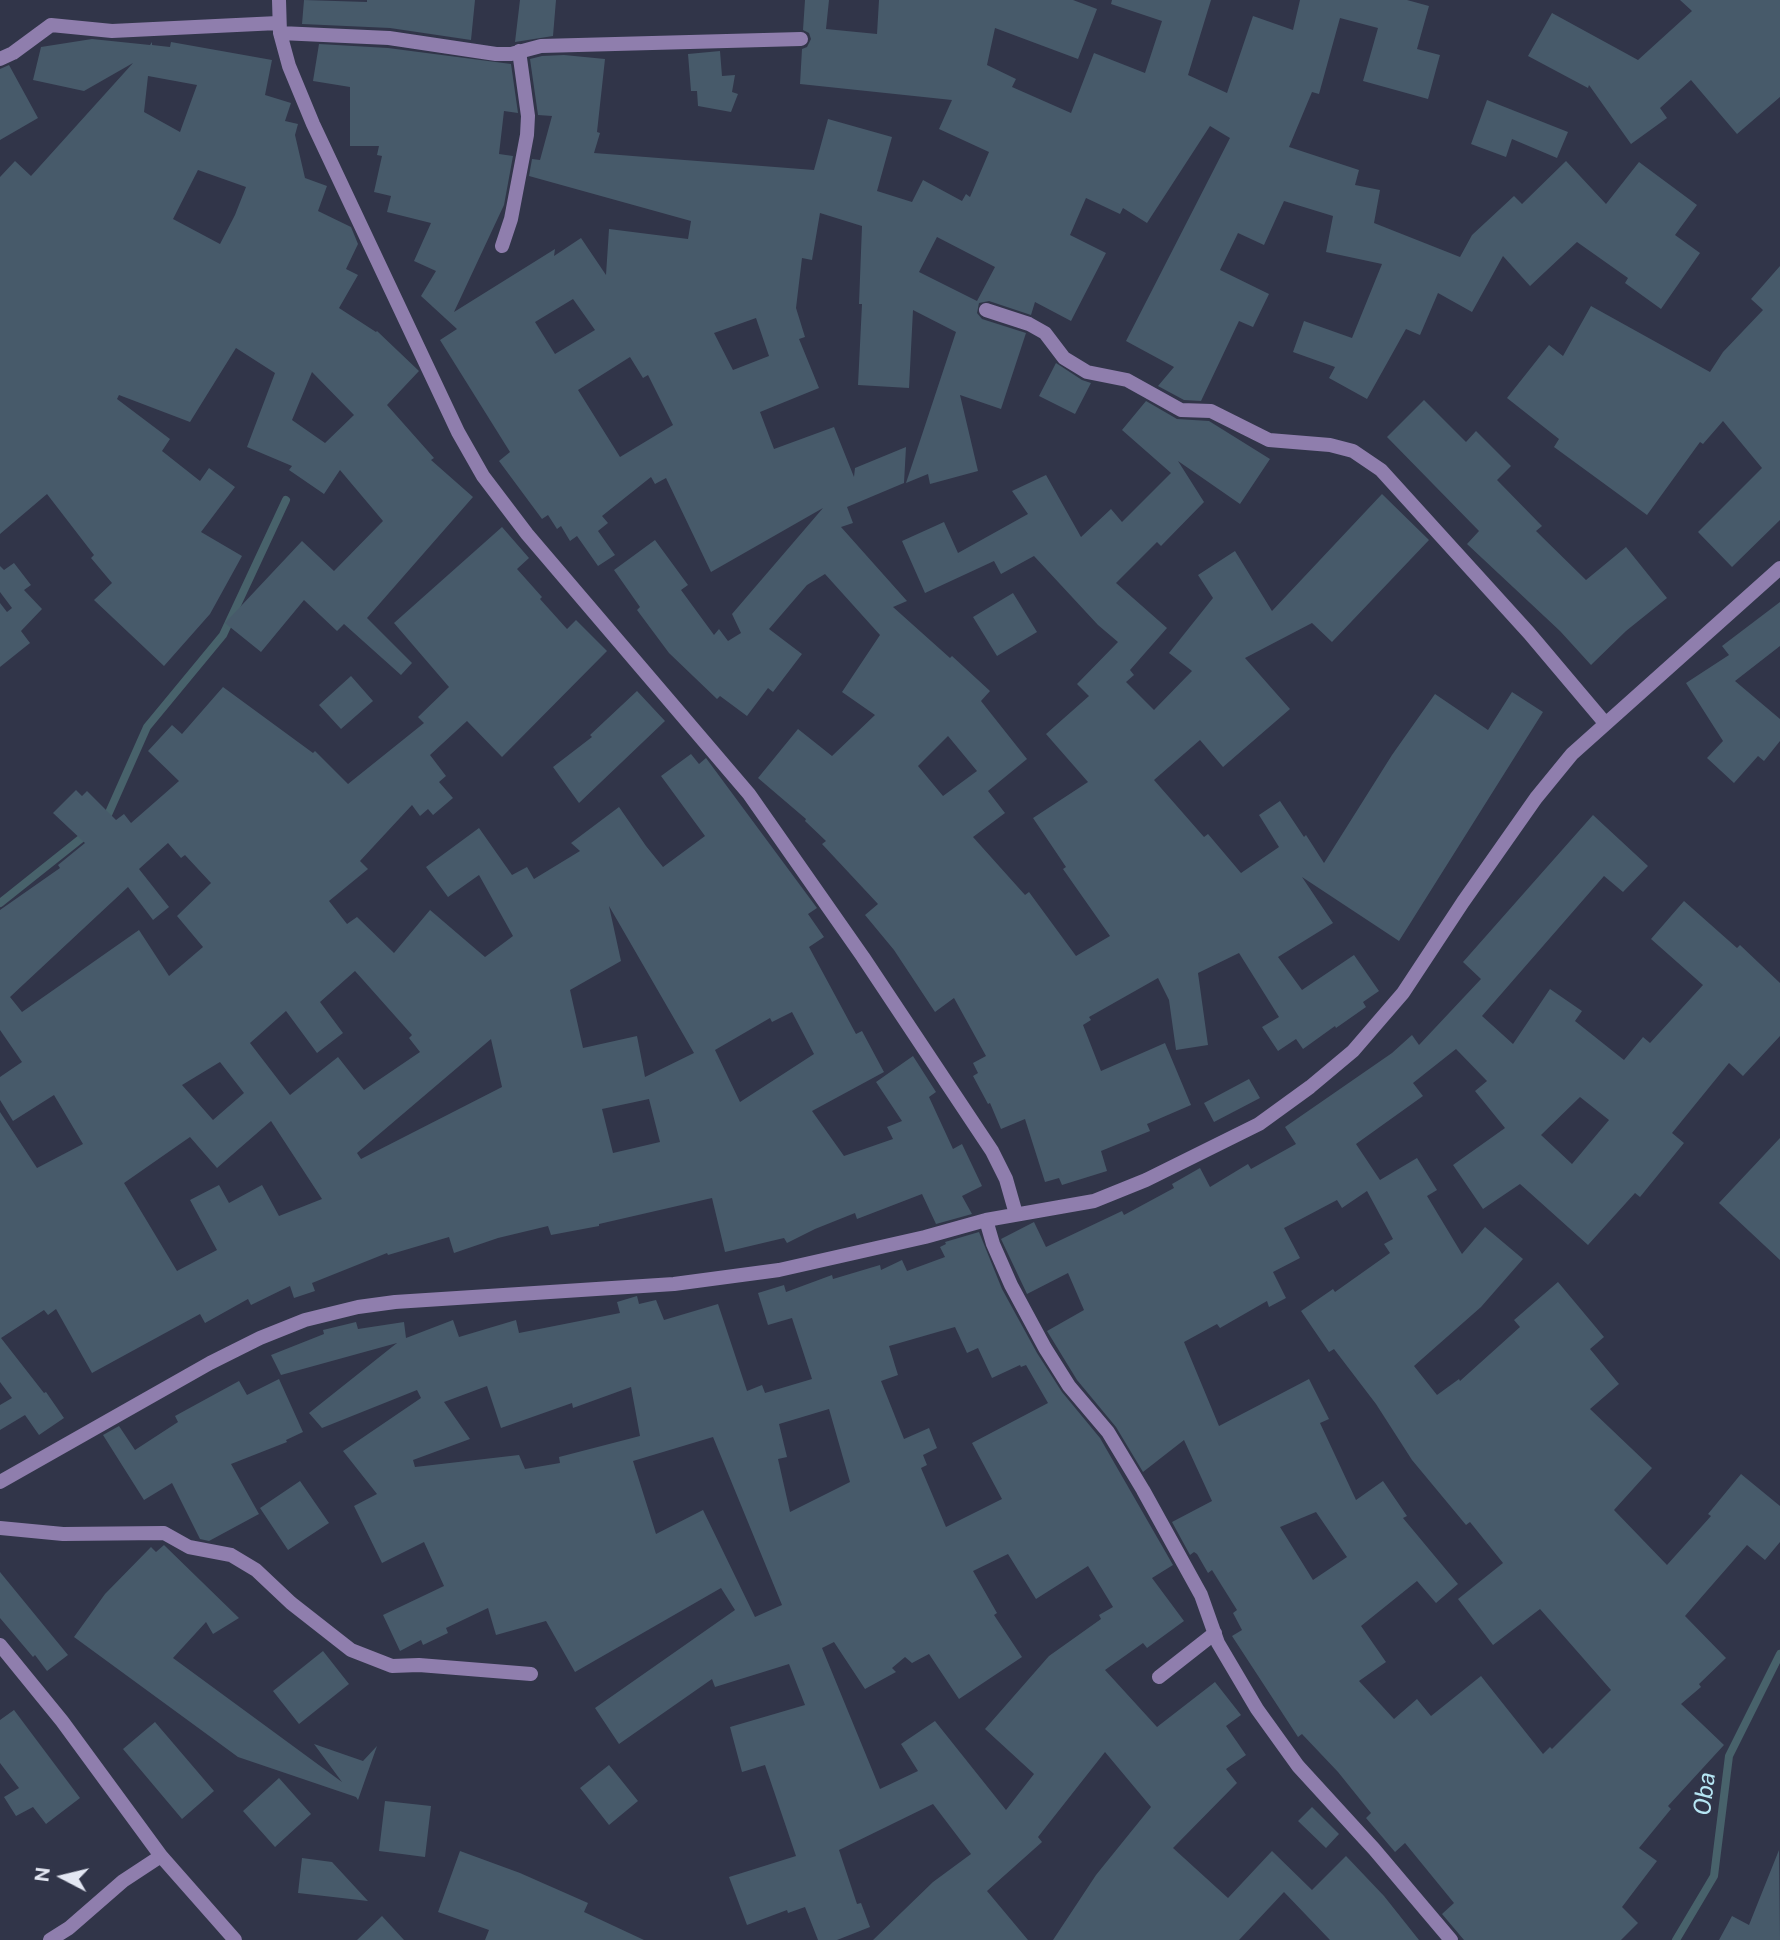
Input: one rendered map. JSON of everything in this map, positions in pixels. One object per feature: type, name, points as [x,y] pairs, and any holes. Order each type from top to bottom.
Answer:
[{"type":"street","points":[[279,0],[279,28],[289,66],[313,124],[458,432],[483,476],[582,601],[749,794],[863,957],[992,1151],[1006,1179],[1016,1214]]},
{"type":"street","points":[[0,58],[13,53],[51,25],[112,31],[279,28],[389,38],[496,54],[510,54],[541,46],[801,39]]},
{"type":"street","points":[[502,246],[511,219],[528,126],[519,51]]},
{"type":"street","points":[[986,310],[1029,324],[1045,333],[1064,358],[1087,372],[1126,380],[1181,410],[1211,411],[1269,440],[1330,445],[1353,451],[1381,470],[1605,723]]},
{"type":"street","points":[[0,1482],[210,1363],[260,1338],[305,1320],[358,1307],[395,1302],[674,1284],[779,1270],[925,1237],[986,1220],[1094,1201],[1146,1180],[1259,1124],[1353,1051],[1404,993],[1536,797],[1572,754],[1780,568]]},
{"type":"street","points":[[986,1220],[1011,1285],[1045,1348],[1069,1386],[1108,1432],[1143,1490],[1201,1595],[1215,1633],[1257,1709],[1298,1766],[1374,1849],[1451,1940]]},
{"type":"street","points":[[0,1528],[63,1534],[164,1533],[189,1547],[231,1555],[256,1570],[291,1603],[351,1650],[393,1666],[419,1665],[531,1674]]},
{"type":"street","points":[[1158,1677],[1215,1633]]},
{"type":"street","points":[[0,1645],[62,1721],[161,1856],[235,1940]]},
{"type":"street","points":[[50,1940],[69,1928],[123,1881],[161,1856]]},
{"type":"building","points":[[304,0],[475,0],[471,40],[390,28],[302,24]]},
{"type":"building","points":[[520,0],[556,0],[553,36],[515,42]]},
{"type":"building","points":[[805,0],[829,0],[826,29],[877,34],[879,0],[1073,0],[1097,9],[1078,59],[995,28],[987,65],[1016,79],[1012,87],[1071,113],[1094,53],[1145,73],[1162,21],[1111,4],[1112,0],[1211,0],[1188,75],[1227,93],[1253,16],[1293,30],[1300,0],[1407,0],[1429,6],[1417,49],[1440,55],[1428,99],[1363,81],[1378,28],[1340,18],[1319,94],[1312,92],[1289,147],[1359,170],[1355,185],[1380,190],[1374,223],[1460,257],[1472,235],[1514,196],[1522,204],[1566,161],[1606,204],[1639,162],[1697,205],[1675,235],[1700,253],[1661,309],[1625,283],[1628,278],[1577,242],[1530,286],[1503,256],[1472,312],[1438,293],[1420,335],[1406,329],[1367,399],[1329,378],[1335,367],[1293,352],[1304,321],[1352,338],[1382,264],[1326,252],[1333,216],[1284,201],[1264,245],[1238,233],[1220,270],[1269,294],[1253,327],[1239,321],[1201,401],[1184,400],[1158,386],[1174,367],[1126,341],[1230,138],[1210,126],[1147,223],[1123,208],[1120,214],[1086,198],[1070,235],[1106,253],[1071,321],[1035,302],[1031,315],[989,301],[979,303],[977,313],[982,319],[1026,333],[1001,409],[960,395],[978,471],[930,484],[928,474],[906,483],[956,332],[913,310],[909,388],[858,385],[862,226],[820,213],[812,260],[802,258],[796,308],[805,337],[799,339],[819,388],[760,412],[774,449],[834,427],[854,477],[855,468],[906,447],[904,483],[847,507],[853,523],[841,527],[907,601],[893,607],[990,691],[981,701],[1027,759],[988,791],[1005,813],[973,837],[1025,895],[1029,892],[1076,956],[1110,936],[1063,869],[1066,867],[1033,818],[1088,782],[1046,734],[1089,696],[1077,684],[1118,642],[1098,625],[1034,556],[1001,574],[994,561],[925,593],[902,541],[944,522],[958,553],[1028,514],[1012,491],[1046,475],[1081,537],[1111,509],[1122,522],[1171,473],[1122,430],[1146,401],[1177,419],[1209,421],[1270,459],[1240,504],[1178,461],[1204,502],[1161,546],[1157,542],[1116,583],[1167,628],[1130,670],[1134,675],[1126,682],[1154,710],[1192,671],[1169,653],[1213,598],[1198,575],[1235,551],[1272,611],[1382,494],[1429,540],[1332,642],[1312,623],[1245,658],[1290,709],[1223,767],[1200,740],[1154,780],[1204,837],[1208,834],[1241,873],[1279,847],[1259,815],[1280,801],[1324,863],[1392,755],[1435,694],[1488,730],[1512,692],[1543,712],[1399,941],[1302,877],[1333,923],[1278,957],[1302,990],[1354,955],[1379,991],[1363,1002],[1366,1007],[1336,1028],[1335,1026],[1303,1049],[1296,1039],[1278,1051],[1262,1027],[1279,1017],[1239,953],[1198,973],[1208,1045],[1176,1050],[1169,1000],[1158,978],[1089,1017],[1091,1020],[1083,1025],[1101,1071],[1165,1043],[1191,1105],[1147,1124],[1150,1131],[1101,1151],[1107,1171],[1062,1185],[1059,1178],[1045,1182],[1025,1119],[1001,1129],[990,1103],[988,1104],[973,1076],[978,1073],[973,1063],[986,1056],[954,998],[935,1012],[894,950],[865,915],[878,904],[822,844],[826,841],[806,819],[758,778],[798,729],[832,756],[875,715],[842,692],[880,635],[825,574],[807,585],[769,629],[802,654],[773,692],[768,688],[747,716],[720,696],[717,699],[669,653],[637,610],[640,607],[614,570],[655,540],[688,585],[681,590],[714,635],[719,629],[728,641],[741,633],[732,614],[823,508],[711,572],[666,478],[655,484],[651,477],[602,516],[608,523],[598,531],[615,555],[598,566],[577,536],[570,541],[561,526],[557,529],[548,515],[542,519],[499,461],[510,452],[440,340],[457,329],[421,296],[436,271],[414,261],[431,223],[387,212],[391,196],[374,192],[382,156],[377,155],[379,146],[350,146],[350,87],[313,81],[319,44],[388,48],[511,64],[518,113],[504,111],[499,154],[513,156],[504,205],[454,312],[555,249],[554,256],[581,238],[606,275],[609,229],[688,239],[691,221],[529,176],[532,159],[540,160],[552,116],[538,115],[530,59],[542,56],[605,59],[597,132],[600,133],[594,153],[814,170],[828,119],[892,137],[877,191],[912,202],[923,180],[962,201],[966,194],[970,197],[989,152],[939,129],[952,100],[800,84],[802,49],[807,47],[811,39],[809,33],[803,30]],"holes":[[[937,237],[995,267],[977,301],[919,272]],[[573,299],[595,330],[555,354],[535,322]],[[756,318],[769,356],[733,370],[714,333]],[[630,357],[643,378],[648,375],[673,425],[620,457],[578,390]],[[948,736],[977,771],[943,796],[918,766]]]},
{"type":"building","points":[[1680,0],[1780,0],[1780,97],[1737,134],[1691,80],[1660,108],[1667,118],[1631,144],[1589,85],[1588,88],[1528,56],[1552,13],[1638,60],[1692,11]]},
{"type":"building","points":[[92,39],[150,45],[152,42],[152,45],[170,47],[171,42],[272,60],[265,95],[291,103],[285,121],[298,124],[295,135],[305,178],[327,186],[318,211],[351,227],[358,244],[346,269],[358,275],[339,308],[377,331],[419,371],[387,405],[434,458],[431,460],[473,497],[367,618],[412,663],[401,675],[344,624],[337,631],[304,600],[261,652],[225,623],[302,541],[334,571],[383,521],[340,470],[324,494],[289,470],[292,466],[247,447],[275,373],[236,348],[190,422],[119,395],[117,399],[170,439],[162,451],[200,481],[209,468],[235,487],[201,532],[242,556],[210,614],[164,666],[94,600],[112,583],[91,558],[94,555],[47,494],[0,534],[0,177],[15,161],[31,176],[133,63],[84,91],[33,80],[41,47]],"holes":[[[148,76],[197,85],[180,132],[144,112]],[[198,170],[246,187],[220,244],[173,219]],[[312,372],[354,415],[325,443],[292,420]]]},
{"type":"building","points":[[720,51],[722,76],[735,75],[732,92],[738,94],[731,112],[698,106],[697,91],[691,91],[688,54]]},
{"type":"building","points":[[9,65],[38,118],[0,140],[0,69]]},
{"type":"building","points":[[1487,100],[1568,132],[1557,158],[1512,139],[1506,157],[1471,144]]},
{"type":"building","points":[[1780,266],[1780,520],[1732,567],[1698,532],[1762,468],[1723,421],[1703,444],[1700,442],[1647,515],[1554,447],[1559,439],[1507,398],[1549,345],[1563,356],[1591,306],[1710,372],[1723,352],[1763,310],[1751,299]]},
{"type":"building","points":[[1056,363],[1091,383],[1075,414],[1039,396]]},
{"type":"building","points":[[1424,400],[1466,442],[1476,431],[1511,466],[1497,480],[1542,526],[1536,531],[1586,580],[1626,547],[1667,598],[1626,631],[1591,665],[1560,631],[1467,544],[1479,531],[1387,437]]},
{"type":"building","points":[[502,527],[529,558],[517,569],[542,597],[540,599],[567,629],[576,620],[607,651],[502,757],[467,721],[430,755],[446,776],[439,782],[453,798],[433,815],[428,809],[420,816],[412,805],[360,861],[368,869],[329,901],[347,924],[357,917],[394,953],[430,910],[485,957],[513,936],[479,875],[448,897],[426,867],[479,828],[512,875],[527,867],[534,879],[580,851],[571,843],[619,807],[663,867],[705,836],[661,776],[691,754],[699,764],[706,758],[817,908],[808,914],[824,937],[809,947],[856,1034],[862,1031],[884,1072],[812,1111],[844,1156],[893,1139],[887,1127],[902,1121],[876,1082],[913,1056],[936,1092],[929,1097],[953,1149],[962,1144],[982,1186],[962,1196],[972,1214],[936,1224],[922,1194],[857,1219],[855,1213],[787,1243],[784,1238],[725,1252],[712,1198],[551,1235],[548,1226],[498,1238],[454,1253],[449,1237],[388,1255],[387,1253],[312,1283],[315,1291],[294,1298],[290,1286],[251,1305],[248,1299],[205,1323],[200,1314],[92,1373],[56,1309],[48,1315],[44,1310],[1,1338],[64,1418],[39,1435],[25,1415],[0,1430],[0,1405],[12,1398],[0,1382],[0,1112],[37,1168],[83,1144],[54,1095],[13,1121],[0,1100],[0,1077],[22,1062],[0,1030],[0,910],[60,868],[58,865],[85,843],[53,813],[76,790],[82,796],[87,791],[116,820],[124,814],[131,823],[179,781],[148,751],[172,725],[182,734],[223,687],[313,753],[315,751],[348,784],[424,723],[418,717],[449,687],[394,623]],"holes":[[[168,843],[181,858],[185,855],[211,883],[177,916],[203,947],[169,976],[139,930],[22,1012],[10,997],[128,887],[153,920],[169,907],[139,869]],[[609,906],[694,1053],[645,1077],[637,1036],[583,1048],[570,990],[621,961]],[[355,971],[412,1035],[409,1038],[420,1052],[364,1090],[338,1057],[290,1095],[250,1043],[286,1011],[317,1053],[343,1033],[320,1002]],[[792,1012],[814,1054],[740,1102],[715,1050],[770,1018],[772,1022]],[[491,1039],[502,1087],[361,1159],[357,1153]],[[220,1062],[244,1093],[213,1120],[182,1085]],[[649,1099],[660,1142],[613,1153],[602,1109]],[[271,1121],[322,1199],[279,1216],[262,1185],[229,1203],[219,1185],[190,1200],[217,1250],[177,1271],[124,1183],[190,1137],[217,1168]]]},
{"type":"building","points":[[14,563],[31,585],[24,590],[42,609],[21,631],[30,643],[0,667],[0,603],[7,612],[12,608],[0,592],[0,566],[4,570]]},
{"type":"building","points":[[1013,593],[1037,632],[997,656],[973,617]]},
{"type":"building","points":[[1780,602],[1780,646],[1735,681],[1780,719],[1780,741],[1764,761],[1758,756],[1734,783],[1707,758],[1723,741],[1686,683],[1729,655],[1722,646]]},
{"type":"building","points":[[351,676],[373,701],[341,729],[319,705]]},
{"type":"building","points":[[637,691],[665,721],[579,803],[553,767],[592,737],[590,735]]},
{"type":"building","points":[[1593,815],[1648,866],[1623,892],[1604,876],[1482,1016],[1513,1044],[1550,989],[1582,1011],[1575,1021],[1624,1060],[1643,1037],[1650,1043],[1703,985],[1651,939],[1684,901],[1737,948],[1740,945],[1780,983],[1780,1036],[1743,1076],[1729,1063],[1672,1133],[1684,1143],[1640,1197],[1635,1193],[1588,1245],[1520,1184],[1483,1209],[1453,1165],[1505,1128],[1475,1091],[1487,1081],[1456,1049],[1413,1083],[1423,1096],[1356,1144],[1380,1180],[1417,1158],[1437,1190],[1427,1196],[1462,1254],[1485,1227],[1523,1259],[1481,1307],[1414,1366],[1437,1395],[1459,1379],[1460,1381],[1520,1327],[1514,1320],[1558,1282],[1604,1337],[1590,1349],[1619,1384],[1590,1409],[1652,1468],[1614,1510],[1667,1565],[1711,1516],[1708,1514],[1741,1474],[1780,1506],[1780,1542],[1765,1560],[1747,1545],[1685,1616],[1726,1658],[1699,1684],[1701,1687],[1681,1704],[1724,1745],[1668,1806],[1671,1809],[1639,1848],[1657,1861],[1622,1907],[1638,1923],[1621,1940],[1464,1940],[1442,1914],[1454,1903],[1405,1843],[1395,1852],[1366,1818],[1371,1813],[1338,1772],[1302,1734],[1298,1737],[1232,1636],[1242,1630],[1233,1613],[1237,1610],[1212,1570],[1208,1573],[1197,1554],[1194,1552],[1190,1555],[1172,1522],[1212,1501],[1184,1440],[1143,1472],[1116,1427],[1077,1380],[1047,1331],[1084,1310],[1068,1273],[1027,1294],[1001,1239],[1034,1222],[1046,1247],[1122,1211],[1124,1215],[1174,1188],[1172,1184],[1200,1168],[1210,1187],[1248,1164],[1251,1169],[1296,1144],[1285,1127],[1392,1053],[1412,1035],[1419,1045],[1481,979],[1463,962]],"holes":[[[1580,1097],[1609,1120],[1572,1164],[1541,1135]],[[1367,1191],[1393,1239],[1384,1244],[1390,1253],[1335,1292],[1333,1289],[1301,1311],[1329,1352],[1334,1349],[1376,1404],[1412,1460],[1466,1525],[1470,1522],[1503,1563],[1458,1599],[1493,1645],[1540,1609],[1611,1690],[1552,1749],[1550,1747],[1543,1754],[1481,1676],[1431,1716],[1417,1699],[1394,1719],[1359,1681],[1386,1662],[1361,1626],[1417,1581],[1436,1603],[1458,1584],[1403,1518],[1407,1516],[1383,1481],[1356,1500],[1320,1423],[1329,1419],[1309,1379],[1219,1426],[1184,1342],[1217,1324],[1220,1328],[1267,1301],[1269,1307],[1286,1298],[1273,1272],[1300,1258],[1284,1228],[1337,1200],[1342,1208]],[[1316,1512],[1347,1557],[1313,1580],[1280,1527]]]},
{"type":"building","points":[[1249,1079],[1260,1098],[1214,1122],[1204,1103]]},
{"type":"building","points":[[1780,1138],[1780,1260],[1719,1203]]},
{"type":"building","points":[[979,1232],[1002,1289],[1037,1353],[1062,1392],[1100,1438],[1173,1565],[1152,1578],[1184,1621],[1147,1648],[1143,1643],[1105,1670],[1157,1727],[1215,1682],[1241,1715],[1226,1726],[1246,1755],[1226,1769],[1237,1783],[1173,1848],[1228,1898],[1272,1851],[1312,1890],[1346,1856],[1384,1896],[1419,1940],[1330,1940],[1284,1892],[1239,1940],[1053,1940],[1096,1875],[1151,1807],[1105,1752],[1038,1837],[1042,1842],[987,1891],[1028,1940],[873,1940],[933,1882],[971,1854],[933,1804],[839,1850],[857,1904],[861,1903],[870,1927],[837,1940],[818,1940],[805,1907],[788,1913],[787,1910],[747,1925],[729,1877],[796,1856],[765,1765],[742,1772],[730,1727],[805,1705],[789,1664],[715,1687],[712,1679],[619,1744],[595,1708],[735,1610],[721,1588],[575,1672],[546,1621],[496,1635],[488,1608],[446,1628],[448,1633],[423,1645],[421,1640],[400,1651],[383,1615],[444,1586],[424,1542],[382,1563],[354,1506],[377,1494],[343,1451],[421,1398],[417,1390],[322,1428],[309,1413],[397,1343],[281,1375],[271,1355],[324,1334],[323,1330],[356,1322],[358,1329],[404,1322],[406,1338],[453,1320],[459,1337],[516,1320],[519,1333],[620,1313],[617,1302],[637,1296],[639,1304],[656,1300],[664,1320],[718,1304],[747,1391],[762,1385],[765,1393],[812,1379],[792,1318],[768,1325],[758,1293],[784,1285],[786,1292],[832,1275],[833,1279],[880,1265],[881,1270],[902,1260],[907,1271],[945,1257],[940,1247],[946,1244],[945,1242]],"holes":[[[955,1327],[967,1353],[978,1348],[992,1378],[1020,1365],[1026,1365],[1048,1403],[972,1443],[1002,1499],[946,1527],[921,1468],[927,1465],[923,1455],[937,1448],[929,1428],[904,1439],[881,1381],[898,1375],[889,1346]],[[487,1386],[501,1428],[572,1403],[573,1408],[631,1387],[640,1436],[559,1457],[560,1463],[525,1469],[519,1455],[415,1467],[413,1460],[470,1439],[444,1402]],[[829,1409],[850,1482],[790,1512],[778,1459],[787,1457],[779,1424]],[[713,1437],[782,1605],[755,1617],[703,1510],[656,1534],[633,1461]],[[1008,1554],[1036,1599],[1088,1566],[1113,1607],[1099,1615],[1101,1619],[1049,1656],[985,1729],[1034,1774],[1006,1810],[935,1721],[901,1744],[918,1771],[880,1789],[822,1648],[834,1642],[865,1689],[896,1672],[892,1668],[905,1657],[912,1663],[929,1654],[959,1699],[1022,1657],[994,1615],[997,1613],[973,1571]]]},
{"type":"building","points":[[279,1379],[303,1432],[286,1440],[287,1442],[231,1464],[259,1514],[209,1541],[200,1539],[172,1483],[144,1500],[103,1435],[119,1426],[135,1450],[178,1422],[175,1416],[239,1381],[247,1395]]},
{"type":"building","points":[[300,1481],[329,1523],[288,1550],[260,1508]]},
{"type":"building","points":[[164,1545],[239,1618],[213,1634],[206,1622],[173,1658],[342,1782],[314,1744],[363,1761],[377,1746],[358,1800],[356,1797],[238,1757],[74,1637],[105,1594],[151,1547],[156,1552]]},
{"type":"building","points":[[0,1572],[68,1655],[47,1671],[0,1618]]},
{"type":"building","points":[[323,1651],[349,1684],[299,1724],[273,1691]]},
{"type":"building","points":[[14,1710],[80,1798],[46,1824],[33,1807],[16,1816],[4,1797],[19,1788],[0,1763],[0,1720]]},
{"type":"building","points":[[155,1722],[214,1791],[182,1819],[123,1749]]},
{"type":"building","points":[[609,1765],[638,1801],[609,1825],[580,1788]]},
{"type":"building","points":[[279,1778],[311,1814],[275,1847],[243,1811]]},
{"type":"building","points":[[385,1801],[431,1806],[425,1857],[379,1851]]},
{"type":"building","points":[[1312,1807],[1339,1834],[1326,1848],[1298,1821]]},
{"type":"building","points":[[1779,1850],[1780,1940],[1719,1940],[1732,1916],[1749,1925]]},
{"type":"building","points":[[460,1851],[520,1873],[588,1903],[584,1912],[644,1940],[485,1940],[489,1930],[438,1912]]},
{"type":"building","points":[[302,1858],[332,1862],[368,1901],[298,1893]]},
{"type":"building","points":[[382,1916],[404,1940],[357,1940]]},
{"type":"waterway","points":[[103,820],[107,817],[147,727],[223,635],[286,500]]},
{"type":"waterway","points":[[0,903],[88,833]]},
{"type":"waterway","name":"Oba","points":[[1676,1940],[1714,1876],[1729,1756],[1780,1654]]}]
